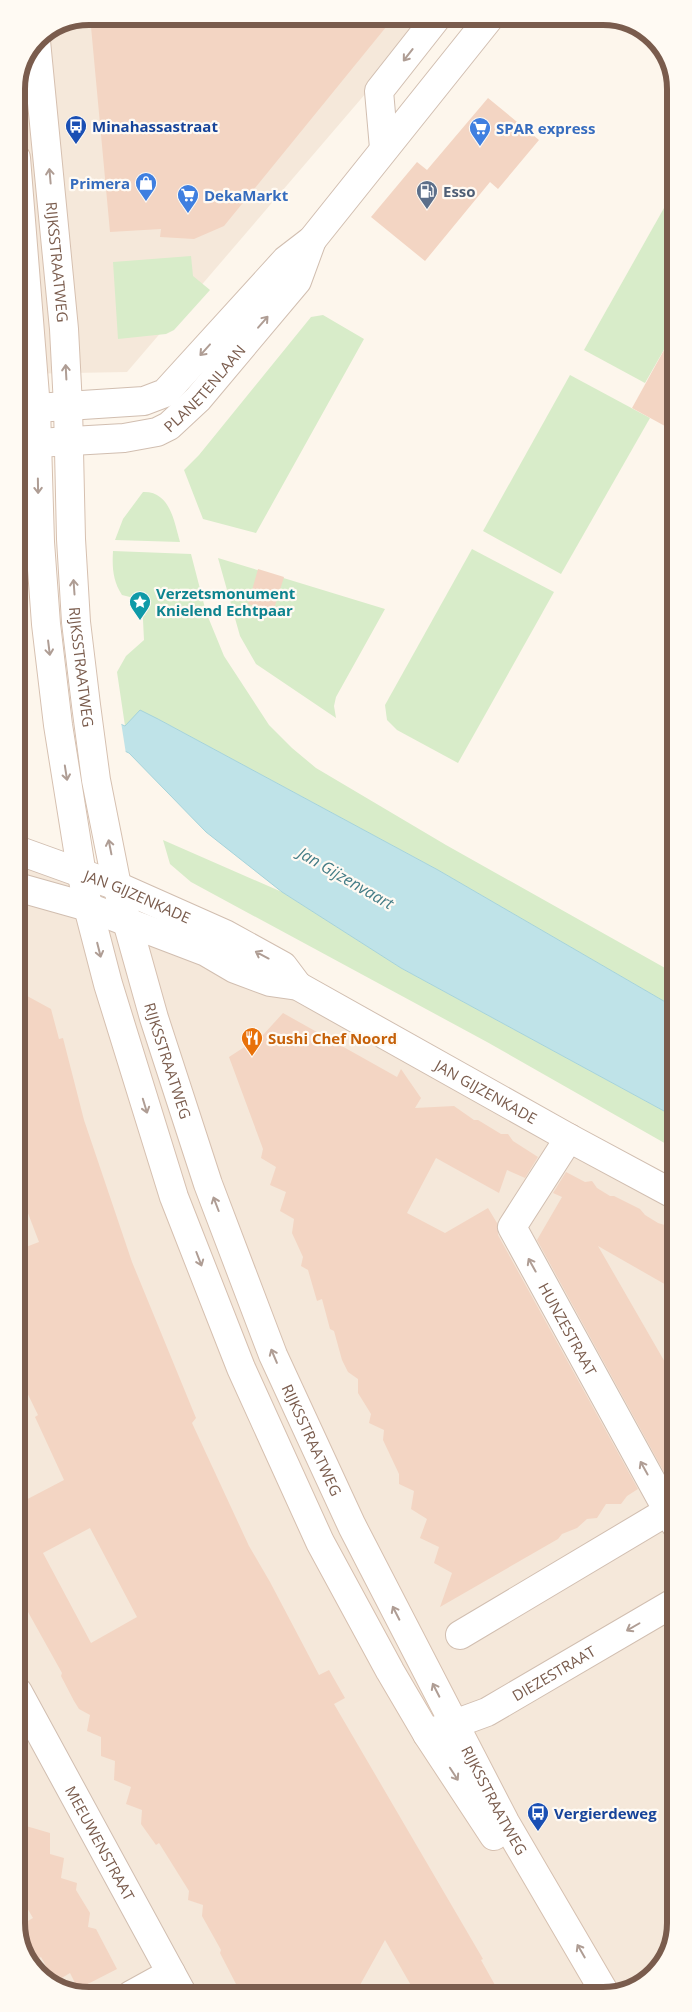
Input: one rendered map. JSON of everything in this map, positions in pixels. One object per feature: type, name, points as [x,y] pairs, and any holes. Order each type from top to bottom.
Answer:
[{"type":"main road","points":[[384,148],[379,91],[431,25]]},
{"type":"main road","name":"PLANETENLAAN","points":[[27,409],[144,400],[165,393],[286,260],[312,240],[484,25]]},
{"type":"main road","name":"RIJKSSTRAATWEG","points":[[37,53],[64,329],[71,539],[75,603],[86,705],[96,780],[118,886],[126,922],[154,1018],[208,1184],[273,1355],[352,1526],[454,1724],[505,1822],[601,1987]]},
{"type":"main road","name":"PLANETENLAAN","points":[[27,444],[117,439],[157,432],[180,417],[262,324],[297,281],[312,240]]},
{"type":"main road","name":"RIJKSSTRAATWEG","points":[[25,363],[27,444],[40,542],[46,624],[58,725],[82,875],[88,907],[108,984],[174,1197],[241,1368],[320,1542],[390,1671],[427,1734],[490,1830],[581,1987]]},
{"type":"main road","name":"JAN GIJZENKADE","points":[[25,853],[82,875],[118,886],[201,922],[283,966],[298,986]]},
{"type":"main road","name":"JAN GIJZENKADE","points":[[25,889],[88,907],[206,952],[235,968],[270,982],[298,986],[667,1191]]},
{"type":"main road","name":"HUNZESTRAAT","points":[[569,1138],[512,1227],[667,1510]]},
{"type":"main road","points":[[460,1635],[667,1519]]},
{"type":"main road","name":"DIEZESTRAAT","points":[[427,1734],[487,1712],[667,1607]]},
{"type":"main road","name":"MEEUWENSTRAAT","points":[[25,1705],[177,1984]]},
{"type":"main road","points":[[164,1987],[177,1984]]},
{"type":"shaded area","points":[[89,25],[424,25],[127,372],[25,374],[25,89],[30,65],[44,44],[65,30]]},
{"type":"shaded area","points":[[25,845],[667,1183],[667,1923],[664,1943],[654,1962],[645,1971],[627,1982],[603,1987],[85,1987],[73,1985],[50,1974],[41,1965],[32,1951],[27,1939],[25,1923]]},
{"type":"green space","points":[[667,203],[667,344],[645,383],[584,350]]},
{"type":"green space","points":[[191,256],[193,276],[210,290],[174,330],[166,334],[118,339],[113,262]]},
{"type":"green space","points":[[323,315],[364,339],[256,533],[203,519],[184,470],[199,455],[311,317]]},
{"type":"green space","points":[[570,375],[650,418],[561,574],[483,531]]},
{"type":"green space","points":[[143,492],[159,496],[165,502],[173,517],[180,542],[115,540],[123,519]]},
{"type":"green space","points":[[472,549],[554,592],[458,763],[397,730],[387,720],[385,705]]},
{"type":"green space","points":[[113,551],[191,554],[206,612],[224,656],[269,725],[292,748],[316,768],[446,845],[667,969],[667,1003],[438,870],[158,719],[125,726],[117,672],[126,656],[144,640],[142,600],[122,595],[117,585]]},
{"type":"green space","points":[[218,558],[385,609],[336,697],[334,706],[336,718],[256,664],[240,636]]},
{"type":"green space","points":[[163,840],[282,892],[401,968],[667,1113],[667,1144],[487,1042],[191,882],[170,864]]},
{"type":"water","name":"Jan Gijzenvaart","points":[[25,682],[125,726],[140,710],[438,870],[667,1003],[667,1113],[401,968],[282,892],[206,832],[129,753],[25,705]]},
{"type":"pier","points":[[25,680],[121,722],[126,754],[25,708]]},
{"type":"building","points":[[91,25],[388,25],[224,226],[194,239],[160,237],[161,229],[110,232]]},
{"type":"building","points":[[488,98],[539,140],[498,189],[490,182],[425,261],[371,217],[417,162],[427,170]]},
{"type":"building","points":[[667,345],[667,427],[632,408]]},
{"type":"building","points":[[258,569],[284,577],[273,612],[248,604]]},
{"type":"building","points":[[25,995],[51,1009],[59,1039],[63,1038],[84,1120],[132,1262],[196,1418],[192,1423],[249,1546],[319,1675],[329,1670],[345,1698],[334,1704],[483,1959],[481,1960],[496,1987],[412,1987],[385,1940],[359,1987],[244,1987],[236,1984],[220,1953],[221,1950],[202,1916],[203,1905],[188,1900],[189,1891],[159,1843],[156,1845],[141,1824],[142,1810],[126,1804],[131,1787],[114,1780],[115,1761],[101,1756],[101,1737],[87,1731],[90,1715],[79,1709],[74,1701],[61,1676],[62,1673],[25,1607],[25,1500],[64,1480],[35,1417],[38,1415],[25,1388],[25,1247],[39,1242],[25,1205]],"holes":[[[90,1528],[137,1617],[91,1643],[43,1553]]]},
{"type":"building","points":[[283,1013],[397,1077],[401,1069],[421,1098],[415,1108],[454,1106],[474,1120],[478,1120],[501,1134],[508,1134],[513,1141],[538,1157],[525,1178],[507,1170],[499,1193],[436,1158],[407,1213],[445,1233],[488,1208],[497,1223],[498,1235],[638,1489],[627,1496],[621,1504],[606,1504],[597,1518],[587,1519],[577,1528],[562,1534],[558,1539],[440,1607],[452,1573],[434,1563],[439,1547],[420,1538],[427,1519],[411,1509],[414,1491],[399,1484],[399,1474],[383,1440],[384,1430],[369,1423],[371,1414],[358,1393],[358,1379],[348,1372],[342,1360],[334,1331],[330,1329],[322,1299],[317,1301],[308,1270],[301,1266],[303,1257],[292,1233],[294,1219],[280,1211],[286,1192],[270,1185],[276,1167],[261,1158],[263,1149],[229,1057],[263,1035]]},
{"type":"building","points":[[566,1172],[585,1182],[592,1181],[597,1188],[610,1196],[614,1196],[640,1209],[645,1215],[658,1223],[667,1226],[667,1285],[598,1246],[667,1363],[667,1470],[664,1472],[537,1240],[562,1197],[553,1193]]},
{"type":"building","points":[[25,1826],[50,1833],[50,1854],[64,1858],[61,1878],[77,1883],[76,1890],[90,1913],[88,1927],[96,1929],[117,1969],[83,1987],[76,1986],[70,1973],[60,1979],[51,1974],[41,1957],[36,1958],[27,1939],[25,1923],[33,1918],[25,1904]]},
{"type":"place","name":"Minahassastraat","points":[[76,145]]},
{"type":"place","name":"SPAR express","points":[[480,147]]},
{"type":"place","name":"Primera","points":[[146,202]]},
{"type":"place","name":"Esso","points":[[427,210]]},
{"type":"place","name":"DekaMarkt","points":[[188,214]]},
{"type":"place","name":"Verzetsmonument Knielend Echtpaar","points":[[140,621]]},
{"type":"place","name":"Sushi Chef Noord","points":[[252,1057]]},
{"type":"place","name":"Vergierdeweg","points":[[538,1832]]}]
